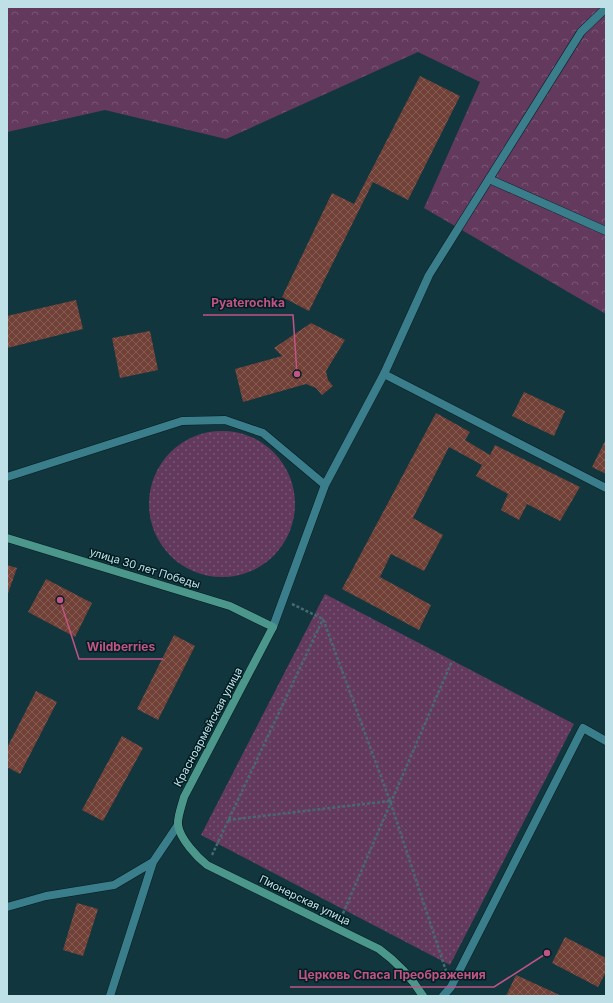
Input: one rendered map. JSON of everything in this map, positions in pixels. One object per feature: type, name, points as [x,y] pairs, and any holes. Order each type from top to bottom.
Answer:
[{"type":"main road","name":"улица 30 лет Победы","points":[[7,538],[230,606],[273,627]]},
{"type":"main road","name":"Красноармейская улица","points":[[178,825],[184,798],[273,627]]},
{"type":"main road","name":"Пионерская улица","points":[[178,825],[189,847],[197,857],[208,865],[379,949],[392,958],[414,981],[423,996]]},
{"type":"street","points":[[273,627],[325,485],[384,374],[429,275],[581,32],[606,8]]},
{"type":"street","points":[[489,179],[606,231]]},
{"type":"street","points":[[384,374],[606,488]]},
{"type":"street","points":[[7,477],[182,421],[225,420],[263,433],[325,485]]},
{"type":"street","points":[[443,996],[451,987],[583,728],[606,741]]},
{"type":"street","name":"Красноармейская улица","points":[[110,996],[153,862],[178,825]]},
{"type":"street","points":[[7,907],[46,896],[114,885],[153,862]]},
{"type":"path","points":[[283,600],[323,619],[390,801],[451,987]]},
{"type":"path","points":[[208,865],[323,619]]},
{"type":"path","points":[[336,927],[452,661]]},
{"type":"path","points":[[228,820],[390,801]]},
{"type":"green space","points":[[7,7],[606,7],[606,314],[424,208],[480,82],[418,52],[226,139],[105,110],[7,132]]},
{"type":"green space","points":[[215,431],[229,431],[257,439],[269,447],[279,457],[290,476],[294,490],[294,518],[287,539],[279,551],[269,561],[250,572],[229,577],[215,577],[187,569],[175,561],[165,551],[154,532],[149,511],[149,497],[157,469],[165,457],[175,447],[194,436]]},
{"type":"green space","points":[[325,594],[574,724],[450,965],[201,835]]},
{"type":"building","points":[[420,76],[460,96],[408,200],[373,182],[309,311],[282,297],[332,193],[354,204]]},
{"type":"building","points":[[76,300],[83,329],[7,348],[7,316]]},
{"type":"building","points":[[311,323],[345,340],[326,371],[328,380],[333,386],[322,395],[316,388],[306,384],[243,402],[235,369],[282,356],[274,348]]},
{"type":"building","points":[[150,331],[158,370],[120,378],[112,338]]},
{"type":"building","points":[[524,392],[565,411],[554,436],[512,416]]},
{"type":"building","points":[[436,413],[470,432],[465,440],[490,455],[495,445],[580,487],[560,521],[527,504],[519,520],[501,510],[508,494],[476,476],[482,465],[449,447],[413,518],[443,535],[424,571],[391,554],[380,577],[431,605],[419,630],[342,589]]},
{"type":"building","points":[[606,439],[606,474],[592,467]]},
{"type":"building","points":[[7,565],[17,568],[7,596]]},
{"type":"building","points":[[46,579],[92,603],[75,637],[28,612]]},
{"type":"building","points":[[174,635],[195,646],[158,720],[137,709]]},
{"type":"building","points":[[36,691],[57,702],[20,774],[7,767],[7,748]]},
{"type":"building","points":[[122,736],[143,748],[103,821],[82,810]]},
{"type":"building","points":[[77,903],[98,909],[83,956],[63,950]]},
{"type":"building","points":[[565,937],[606,958],[606,972],[598,987],[552,963]]},
{"type":"building","points":[[516,975],[562,996],[506,996]]},
{"type":"place","name":"Pyaterochka","points":[[297,374]]},
{"type":"place","name":"Wildberries","points":[[60,600]]},
{"type":"place","name":"Церковь Спаса Преображения","points":[[547,953]]}]
